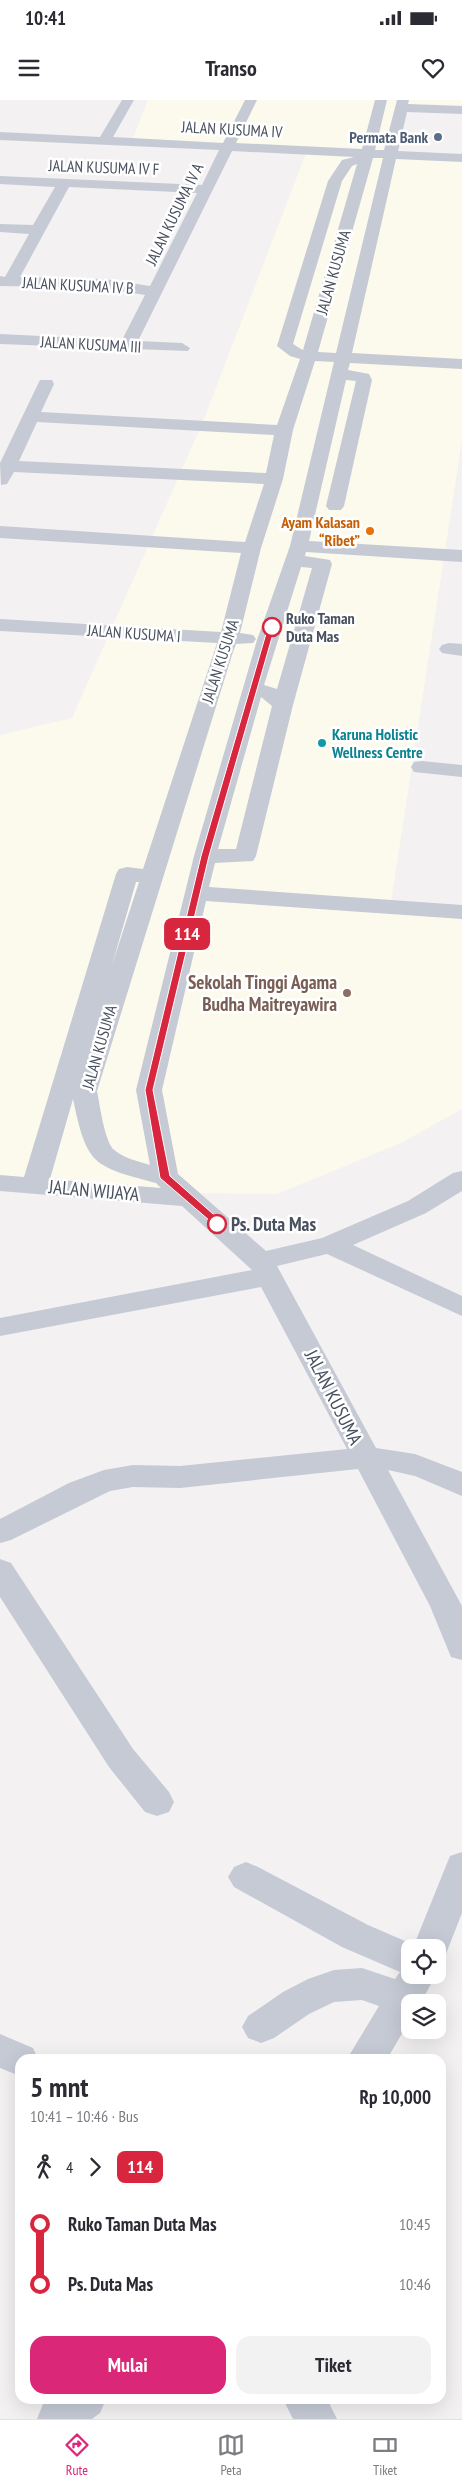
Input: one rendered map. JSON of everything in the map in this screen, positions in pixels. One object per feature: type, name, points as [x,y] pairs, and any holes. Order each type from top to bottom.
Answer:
[{"type":"street","points":[[104,141],[128,100]]},
{"type":"street","name":"JALAN KUSUMA IV A","points":[[128,346],[251,100]]},
{"type":"street","name":"JALAN KUSUMA","points":[[381,100],[367,156],[309,356],[284,430],[274,479],[252,548],[225,647],[84,1091],[91,1124],[101,1152],[120,1165],[165,1178],[265,1269],[446,1606],[462,1648]]},
{"type":"street","points":[[402,104],[462,110]]},
{"type":"street","name":"JALAN KUSUMA","points":[[165,1178],[149,1090],[205,856],[265,649],[297,553],[349,354],[394,162],[402,104]]},
{"type":"street","name":"JALAN KUSUMA IV","points":[[0,136],[367,156],[394,162],[462,158]]},
{"type":"street","points":[[367,156],[347,163],[335,181],[285,346],[309,356],[349,354],[462,364]]},
{"type":"street","name":"JALAN KUSUMA IV F","points":[[0,180],[206,189]]},
{"type":"street","points":[[5,281],[64,183]]},
{"type":"street","points":[[0,228],[37,230]]},
{"type":"street","points":[[316,242],[342,242]]},
{"type":"street","name":"JALAN KUSUMA IV B","points":[[5,281],[134,287],[154,293]]},
{"type":"street","name":"JALAN KUSUMA III","points":[[0,340],[182,348]]},
{"type":"street","points":[[335,506],[364,380],[349,354]]},
{"type":"street","points":[[46,384],[4,474],[274,479]]},
{"type":"street","points":[[31,416],[284,430]]},
{"type":"street","points":[[0,532],[252,548]]},
{"type":"street","points":[[297,553],[462,556]]},
{"type":"street","points":[[205,856],[239,858],[246,856],[283,705],[323,564],[297,553]]},
{"type":"street","name":"JALAN KUSUMA I","points":[[0,624],[225,647]]},
{"type":"street","name":"JALAN KUSUMA I","points":[[0,641],[265,649]]},
{"type":"street","points":[[253,689],[270,694],[283,705]]},
{"type":"street","points":[[422,768],[462,771]]},
{"type":"street","points":[[35,1186],[127,874],[151,876]]},
{"type":"street","points":[[196,893],[462,912]]},
{"type":"street","points":[[0,1327],[265,1269],[417,1207],[462,1178]]},
{"type":"street","name":"JALAN WIJAYA","points":[[0,1182],[188,1198]]},
{"type":"street","points":[[330,1244],[462,1307]]},
{"type":"street","points":[[0,1532],[80,1491],[104,1481],[133,1476],[180,1477],[365,1458],[395,1458],[425,1466],[462,1485]]},
{"type":"street","points":[[0,1572],[121,1758],[157,1802]]},
{"type":"street","points":[[434,1939],[462,1866]]},
{"type":"street","points":[[246,1877],[355,1936],[401,1956]]},
{"type":"street","points":[[261,2027],[316,1991],[337,1984],[410,1987],[369,2054]]},
{"type":"street","points":[[0,2050],[15,2058]]},
{"type":"street","points":[[58,2419],[78,2404]]},
{"type":"street","points":[[307,2404],[316,2419]]},
{"type":"shaded area","points":[[148,100],[462,100],[462,112],[398,109],[388,151],[462,155],[462,440],[391,902],[462,919],[462,1109],[401,1143],[277,1194],[131,1192],[0,1184],[0,735],[72,718],[202,424],[308,148],[133,138]]},
{"type":"bus line","name":"114","points":[[217,1224],[165,1178],[149,1090],[205,856],[272,627]]},
{"type":"place","name":"Permata Bank","points":[[438,137]]},
{"type":"place","name":"Ayam Kalasan “Ribet”","points":[[370,531]]},
{"type":"place","name":"Ruko Taman Duta Mas","points":[[272,627]]},
{"type":"place","name":"Karuna Holistic Wellness Centre","points":[[322,743]]},
{"type":"place","name":"Sekolah Tinggi Agama Budha Maitreyawira","points":[[347,993]]},
{"type":"place","name":"Ps. Duta Mas","points":[[217,1224]]}]
